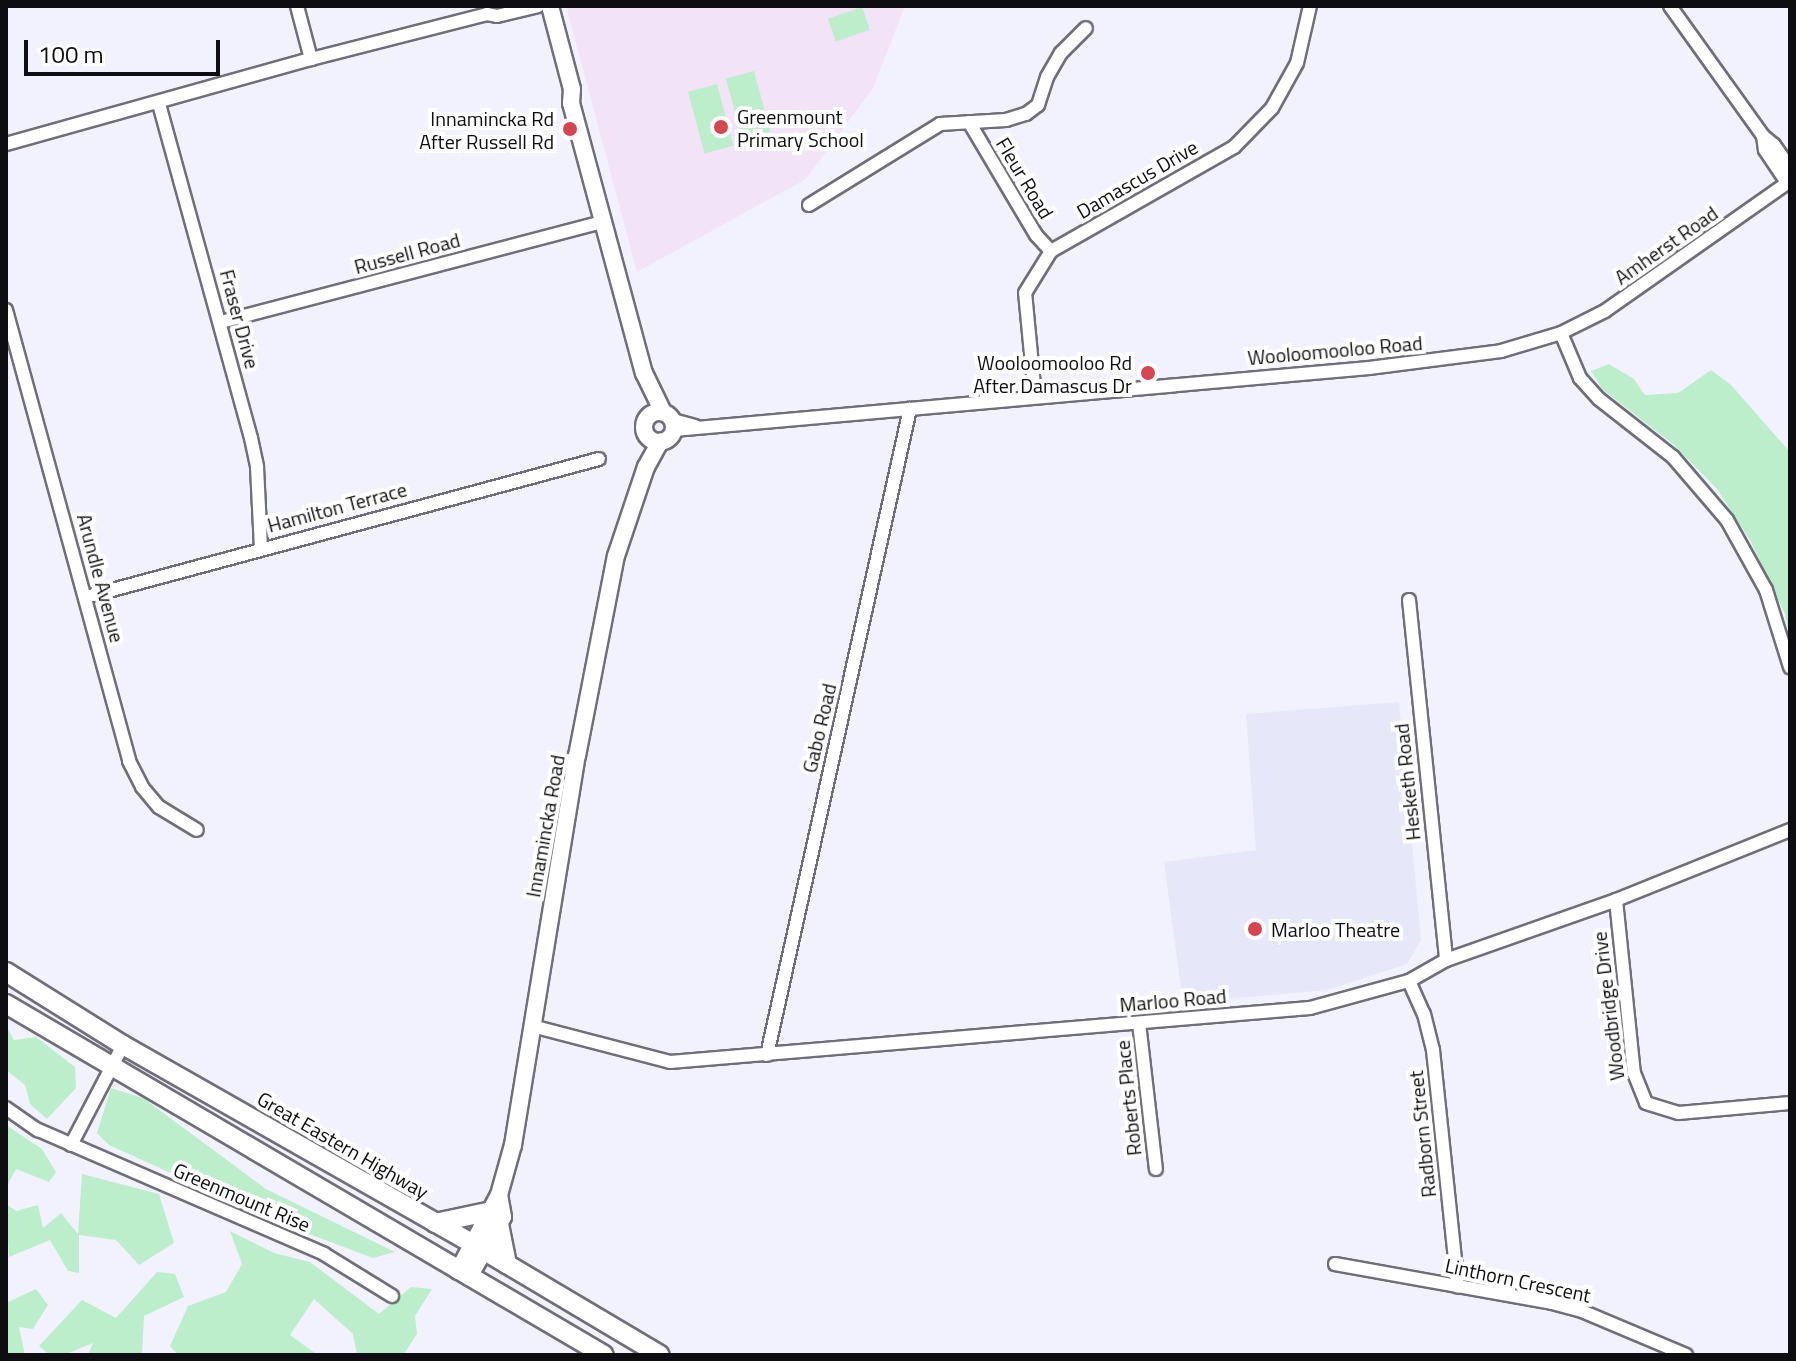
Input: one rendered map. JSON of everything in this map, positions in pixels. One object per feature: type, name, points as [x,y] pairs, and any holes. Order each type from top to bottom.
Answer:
[{"type":"highway","name":"Great Eastern Highway","points":[[6,972],[123,1045],[478,1247],[660,1355]]},
{"type":"highway","points":[[6,1004],[604,1355]]},
{"type":"highway","points":[[435,1223],[493,1218],[507,1264]]},
{"type":"main road","points":[[538,6],[563,91],[571,103],[644,373],[643,387],[665,419],[669,439],[655,441]]},
{"type":"main road","points":[[550,6],[572,89],[571,103]]},
{"type":"main road","name":"Innamincka Road","points":[[493,1218],[503,1208],[499,1195],[513,1145],[577,756],[616,556],[646,467],[643,459],[655,441],[644,427],[665,419]]},
{"type":"main road","points":[[464,1274],[493,1218]]},
{"type":"street","points":[[297,6],[311,59]]},
{"type":"street","points":[[6,144],[490,10],[497,16],[538,6]]},
{"type":"street","name":"Damascus Drive","points":[[1035,396],[1025,293],[1051,251],[1234,147],[1272,108],[1297,63],[1310,6]]},
{"type":"street","points":[[1670,6],[1763,136],[1774,145],[1790,168]]},
{"type":"street","points":[[809,205],[940,124],[1006,120],[1026,114],[1038,105],[1047,77],[1061,53],[1086,28]]},
{"type":"street","name":"Fraser Drive","points":[[159,104],[221,322],[257,467],[261,548]]},
{"type":"street","name":"Fleur Road","points":[[969,122],[1036,235],[1051,251]]},
{"type":"street","points":[[1763,136],[1765,150],[1788,182]]},
{"type":"street","name":"Amherst Road","points":[[1561,333],[1622,300],[1788,182]]},
{"type":"street","name":"Russell Road","points":[[221,322],[603,222]]},
{"type":"street","name":"Arundle Avenue","points":[[6,310],[129,761],[142,787],[159,807],[197,830]]},
{"type":"street","points":[[1561,333],[1580,378],[1589,389],[1673,457],[1727,520],[1766,590],[1790,667]]},
{"type":"street","name":"Wooloomooloo Road","points":[[665,419],[695,426],[1474,357],[1561,333]]},
{"type":"street","name":"Gabo Road","points":[[767,1055],[910,409]]},
{"type":"street","name":"Hamilton Terrace","points":[[86,597],[599,459]]},
{"type":"street","name":"Hesketh Road","points":[[1409,600],[1446,960]]},
{"type":"street","name":"Marloo Road","points":[[532,1026],[670,1062],[1310,1008],[1409,981],[1446,960],[1616,900],[1790,830]]},
{"type":"street","name":"Woodbridge Drive","points":[[1616,900],[1634,1073],[1646,1103],[1679,1113],[1790,1103]]},
{"type":"street","name":"Radborn Street","points":[[1409,981],[1424,1014],[1433,1050],[1458,1287]]},
{"type":"street","name":"Roberts Place","points":[[1139,1023],[1156,1169]]},
{"type":"street","points":[[71,1145],[123,1045]]},
{"type":"street","name":"Greenmount Rise","points":[[6,1108],[38,1130],[324,1254],[392,1296]]},
{"type":"street","name":"Linthorn Crescent","points":[[1335,1264],[1582,1311],[1686,1355]]},
{"type":"shaded area","name":"Greenmount Primary School","points":[[566,6],[905,6],[873,88],[806,179],[637,272]]},
{"type":"shaded area","points":[[1399,702],[1421,940],[1407,964],[1327,990],[1183,1003],[1164,862],[1256,850],[1246,714]]},
{"type":"green space","points":[[862,7],[870,30],[836,41],[828,19]]},
{"type":"green space","points":[[754,71],[770,132],[742,139],[726,79]]},
{"type":"green space","points":[[717,84],[734,146],[705,154],[688,92]]},
{"type":"green space","points":[[1609,364],[1634,379],[1645,395],[1678,393],[1711,370],[1731,385],[1790,452],[1790,638],[1785,614],[1750,540],[1717,489],[1674,445],[1602,389],[1591,371]]},
{"type":"green space","points":[[6,1026],[14,1040],[36,1037],[75,1067],[76,1088],[47,1119],[30,1104],[25,1085],[6,1070]]},
{"type":"green space","points":[[111,1088],[143,1098],[266,1189],[395,1252],[373,1258],[285,1225],[109,1145],[97,1133]]},
{"type":"green space","points":[[6,1125],[42,1149],[56,1172],[49,1182],[16,1169],[6,1188]]},
{"type":"green space","points":[[82,1174],[159,1194],[174,1243],[139,1265],[116,1240],[79,1235],[79,1273],[68,1271],[50,1240],[9,1257],[6,1204],[16,1211],[38,1205],[43,1228],[61,1213],[78,1234]]},
{"type":"green space","points":[[230,1231],[274,1253],[310,1262],[379,1314],[411,1287],[432,1289],[415,1316],[417,1334],[403,1355],[357,1355],[353,1334],[314,1299],[290,1335],[318,1355],[178,1355],[170,1346],[188,1306],[226,1292],[242,1264]]},
{"type":"green space","points":[[157,1272],[175,1274],[184,1297],[144,1316],[142,1355],[88,1355],[93,1343],[64,1355],[50,1355],[39,1346],[82,1300],[116,1318]]},
{"type":"green space","points":[[36,1289],[48,1305],[33,1329],[19,1327],[25,1355],[6,1355],[6,1303]]},
{"type":"place","name":"Greenmount Primary School","points":[[721,127]]},
{"type":"place","name":"Innamincka Rd After Russell Rd","points":[[570,129]]},
{"type":"place","name":"Wooloomooloo Rd After Damascus Dr","points":[[1148,373]]},
{"type":"place","name":"Marloo Theatre","points":[[1255,929]]}]
